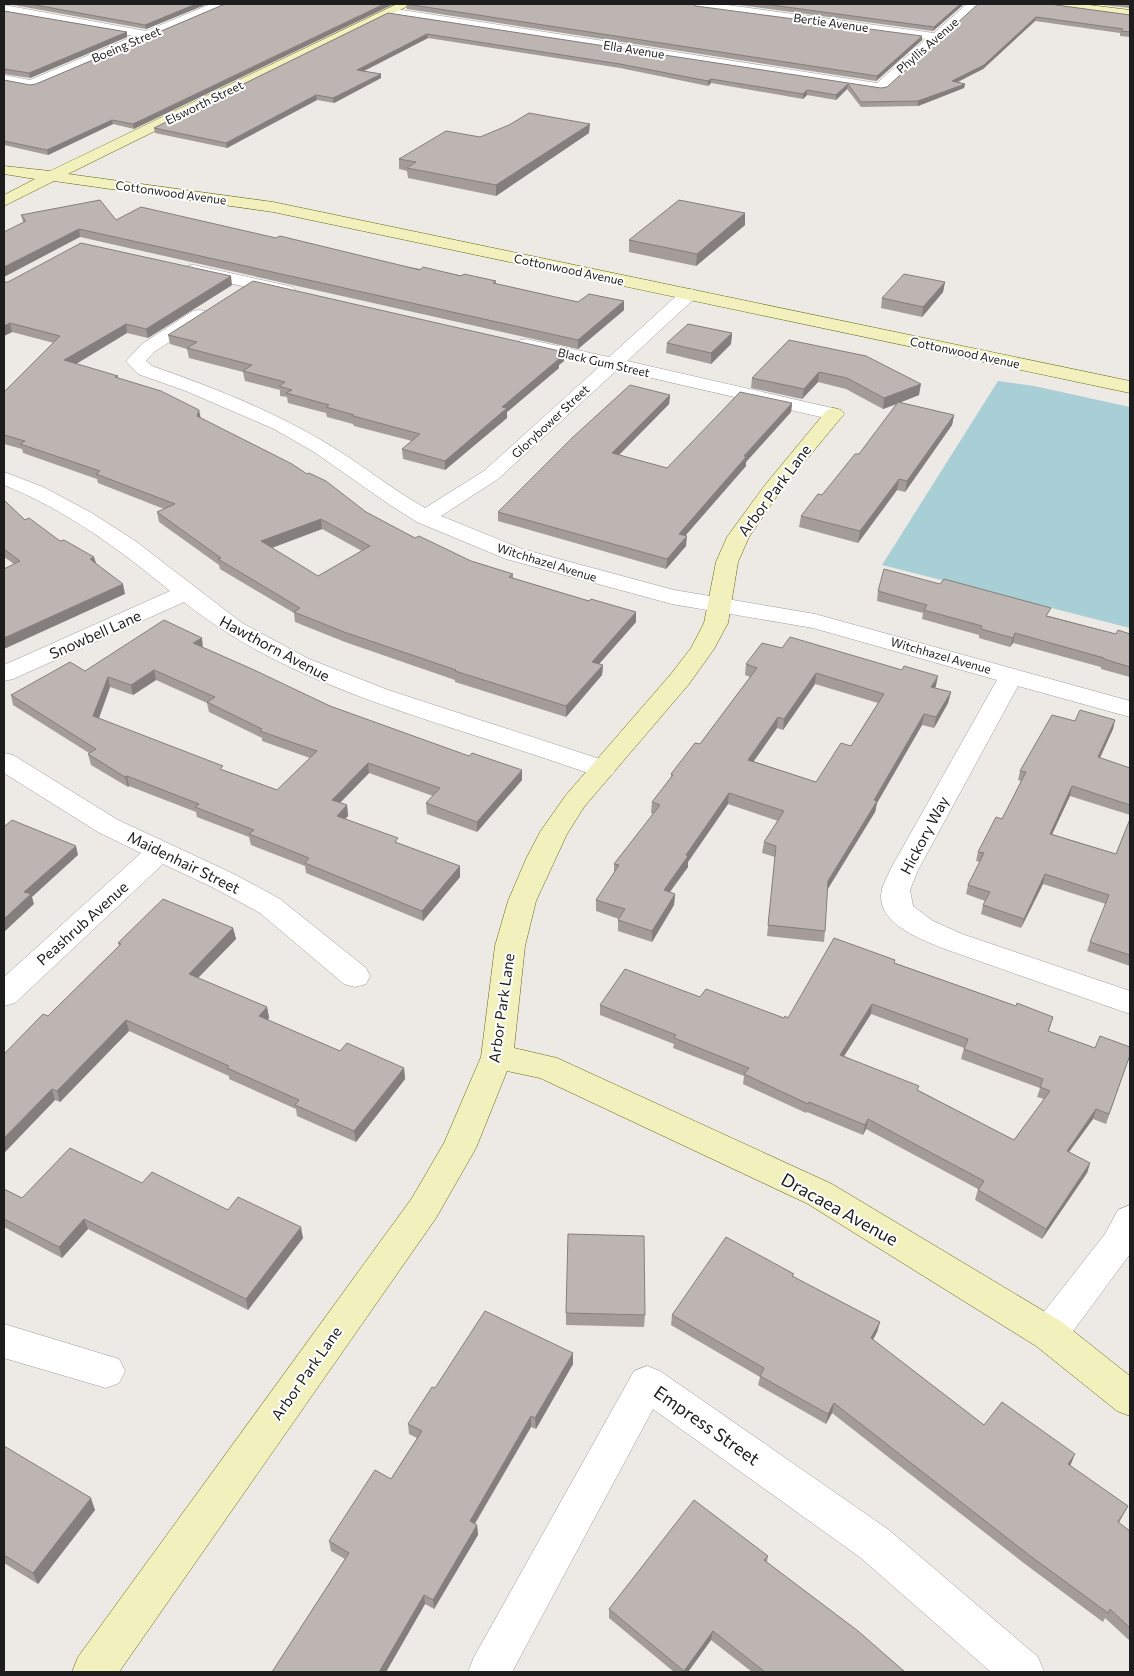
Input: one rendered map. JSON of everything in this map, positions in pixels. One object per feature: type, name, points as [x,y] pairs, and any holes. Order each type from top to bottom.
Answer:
[{"type":"street","points":[[24,13],[48,4]]},
{"type":"street","name":"Boeing Street","points":[[4,79],[31,84],[221,4]]},
{"type":"street","name":"Elsworth Street","points":[[4,201],[406,4]]},
{"type":"street","name":"Bertie Avenue","points":[[696,4],[936,37]]},
{"type":"street","name":"Phyllis Avenue","points":[[880,87],[974,4]]},
{"type":"street","points":[[1056,4],[1130,14]]},
{"type":"street","points":[[4,9],[148,35]]},
{"type":"street","name":"Ella Avenue","points":[[389,12],[880,87]]},
{"type":"street","name":"Cottonwood Avenue","points":[[4,170],[273,207],[1130,387]]},
{"type":"street","points":[[178,266],[307,295]]},
{"type":"street","name":"Witchhazel Avenue","points":[[251,283],[148,348],[135,361],[145,370],[193,387],[281,425],[321,448],[398,501],[425,517],[514,554],[672,597],[815,621],[1130,709]]},
{"type":"street","name":"Glorybower Street","points":[[425,517],[491,475],[689,294]]},
{"type":"street","name":"Black Gum Street","points":[[506,340],[834,414]]},
{"type":"street","name":"Arbor Park Lane","points":[[93,1672],[424,1208],[459,1148],[497,1057],[510,946],[522,901],[540,859],[554,832],[576,801],[680,679],[702,649],[713,632],[727,562],[738,537],[772,489],[834,414]]},
{"type":"street","name":"Hawthorn Avenue","points":[[4,478],[56,502],[98,526],[127,546],[211,614],[250,638],[301,665],[351,687],[603,769]]},
{"type":"street","name":"Snowbell Lane","points":[[4,674],[186,593]]},
{"type":"street","name":"Hickory Way","points":[[1012,675],[904,870],[896,890],[899,911],[923,928],[952,941],[1130,1003]]},
{"type":"street","name":"Maidenhair Street","points":[[4,761],[108,826],[224,881],[270,906],[355,976]]},
{"type":"street","name":"Peashrub Avenue","points":[[4,995],[160,851]]},
{"type":"street","name":"Dracaea Avenue","points":[[497,1057],[546,1067],[820,1194],[1049,1334],[1130,1399]]},
{"type":"street","points":[[1049,1334],[1116,1244],[1130,1220]]},
{"type":"street","points":[[4,1341],[106,1371]]},
{"type":"street","name":"Empress Street","points":[[489,1672],[647,1383],[875,1544],[982,1634],[1023,1672]]},
{"type":"water","points":[[998,381],[1034,386],[1130,407],[1130,628],[882,565]]},
{"type":"building","points":[[30,4],[196,4],[145,25]]},
{"type":"building","points":[[225,4],[384,4],[133,124],[112,120],[47,150],[4,141],[4,80],[30,85],[36,84]]},
{"type":"building","points":[[406,4],[693,4],[696,6],[922,36],[877,76]]},
{"type":"building","points":[[764,4],[960,4],[934,27]]},
{"type":"building","points":[[978,4],[1053,4],[1130,15],[1130,32],[1121,31],[1123,29],[1036,17],[984,65],[952,81],[965,84],[918,101],[861,102],[848,84],[836,95],[807,90],[803,94],[711,79],[708,81],[620,64],[427,34],[357,70],[381,74],[333,98],[316,95],[226,143],[154,128],[388,13],[881,88],[887,87]]},
{"type":"building","points":[[4,11],[127,32],[29,73],[4,69]]},
{"type":"building","points":[[529,113],[590,124],[496,185],[407,168],[416,162],[399,159],[446,131],[480,137],[509,125]]},
{"type":"building","points":[[100,200],[116,220],[141,207],[276,238],[280,236],[420,270],[423,267],[461,276],[464,274],[496,281],[493,283],[578,302],[589,294],[624,301],[578,340],[79,229],[4,267],[4,232],[26,221],[21,215]]},
{"type":"building","points":[[679,200],[745,213],[697,254],[629,240]]},
{"type":"building","points":[[81,243],[231,276],[146,329],[126,324],[64,360],[161,391],[199,410],[197,416],[292,464],[307,474],[309,473],[326,481],[366,512],[415,538],[419,536],[471,561],[513,574],[509,577],[589,601],[591,599],[636,612],[592,662],[603,665],[566,706],[455,671],[344,632],[294,612],[300,608],[218,559],[221,558],[157,512],[175,504],[96,474],[100,471],[20,444],[25,441],[4,435],[4,392],[60,336],[10,323],[4,326],[4,282],[8,282]],"holes":[[[321,519],[370,546],[318,576],[261,541]]]},
{"type":"building","points":[[904,274],[945,282],[923,307],[882,298]]},
{"type":"building","points":[[253,281],[564,352],[556,358],[559,359],[502,407],[507,408],[445,461],[402,449],[420,434],[353,416],[326,407],[329,405],[286,393],[292,390],[279,386],[285,382],[243,371],[252,365],[187,348],[197,342],[168,335]]},
{"type":"building","points":[[688,324],[732,333],[711,353],[667,343]]},
{"type":"building","points":[[789,340],[866,356],[921,384],[884,398],[847,378],[819,372],[804,389],[752,378]]},
{"type":"building","points":[[630,385],[670,395],[612,453],[667,468],[740,392],[792,403],[744,456],[746,457],[679,534],[687,536],[667,559],[498,512],[572,438]]},
{"type":"building","points":[[898,402],[954,415],[907,481],[899,479],[860,531],[801,516],[818,494],[822,495],[855,454],[859,454]]},
{"type":"building","points":[[4,500],[25,520],[29,518],[60,541],[64,540],[94,557],[90,559],[123,584],[4,638],[4,569],[20,561],[4,549]]},
{"type":"building","points":[[884,569],[940,584],[944,579],[1051,608],[1046,616],[1116,634],[1118,630],[1130,634],[1130,667],[1015,633],[1013,638],[981,629],[982,626],[924,610],[927,605],[878,591]]},
{"type":"building","points":[[164,620],[202,638],[193,643],[330,706],[469,756],[472,753],[522,770],[477,822],[426,803],[440,788],[368,763],[332,800],[347,805],[337,816],[398,838],[395,842],[460,866],[422,911],[305,863],[309,858],[249,834],[254,830],[195,807],[199,804],[127,776],[125,777],[88,754],[96,749],[11,695],[70,662],[85,671]],"holes":[[[154,670],[215,697],[207,702],[262,729],[260,731],[317,751],[277,790],[220,769],[223,766],[93,716],[108,677],[131,685]]]},
{"type":"building","points":[[790,637],[902,670],[904,666],[938,676],[931,687],[951,692],[936,717],[924,714],[874,800],[877,801],[828,881],[825,931],[768,925],[776,846],[764,842],[784,811],[729,793],[664,890],[675,894],[652,931],[618,920],[625,909],[596,900],[619,865],[614,864],[660,805],[652,802],[673,775],[671,774],[695,743],[700,744],[757,668],[746,664],[762,643],[782,648]],"holes":[[[816,673],[884,694],[851,746],[841,743],[816,782],[748,760],[778,717],[784,719]]]},
{"type":"building","points":[[1080,710],[1115,720],[1098,757],[1130,768],[1130,805],[1072,786],[1050,834],[1116,854],[1130,819],[1130,955],[1090,942],[1109,895],[1045,874],[1024,919],[983,905],[990,892],[968,885],[984,853],[978,852],[996,817],[1002,819],[1026,772],[1020,771],[1052,715],[1075,721]]},
{"type":"building","points":[[12,820],[76,846],[24,892],[31,894],[4,919],[4,827]]},
{"type":"building","points":[[163,899],[233,928],[189,974],[267,1007],[259,1016],[340,1051],[347,1043],[404,1068],[354,1131],[295,1105],[299,1100],[126,1020],[57,1091],[52,1089],[4,1138],[4,1054],[43,1014],[48,1016],[121,944],[118,943]]},
{"type":"building","points":[[834,938],[895,960],[894,963],[1016,1006],[1017,1003],[1053,1017],[1048,1031],[1095,1048],[1100,1036],[1130,1047],[1130,1055],[1109,1114],[1096,1109],[1067,1151],[1090,1163],[1046,1229],[978,1190],[984,1181],[868,1119],[865,1125],[809,1102],[808,1104],[744,1074],[749,1068],[674,1038],[676,1035],[600,1005],[625,969],[700,997],[706,989],[788,1018]],"holes":[[[872,1004],[968,1039],[964,1049],[1043,1079],[1040,1087],[1050,1091],[1014,1140],[917,1090],[919,1086],[840,1055]]]},
{"type":"building","points":[[70,1148],[142,1183],[152,1172],[228,1210],[238,1197],[301,1227],[246,1299],[84,1219],[59,1247],[4,1219],[4,1189],[22,1198]]},
{"type":"building","points":[[568,1234],[644,1236],[645,1315],[566,1313]]},
{"type":"building","points":[[726,1237],[794,1274],[792,1276],[880,1322],[871,1338],[984,1425],[1002,1402],[1075,1454],[1068,1464],[1128,1506],[1118,1522],[1130,1531],[1130,1628],[1110,1609],[1108,1613],[1029,1555],[834,1403],[828,1414],[760,1376],[764,1368],[672,1315]]},
{"type":"building","points":[[485,1311],[573,1353],[535,1418],[531,1416],[470,1521],[477,1525],[433,1600],[424,1595],[379,1672],[272,1672],[349,1553],[329,1541],[375,1470],[391,1479],[422,1431],[408,1424],[432,1387],[435,1388]]},
{"type":"building","points":[[4,1446],[91,1498],[33,1573],[4,1555]]},
{"type":"building","points":[[694,1500],[768,1556],[764,1560],[858,1631],[905,1672],[765,1672],[713,1631],[684,1671],[609,1609]]}]
